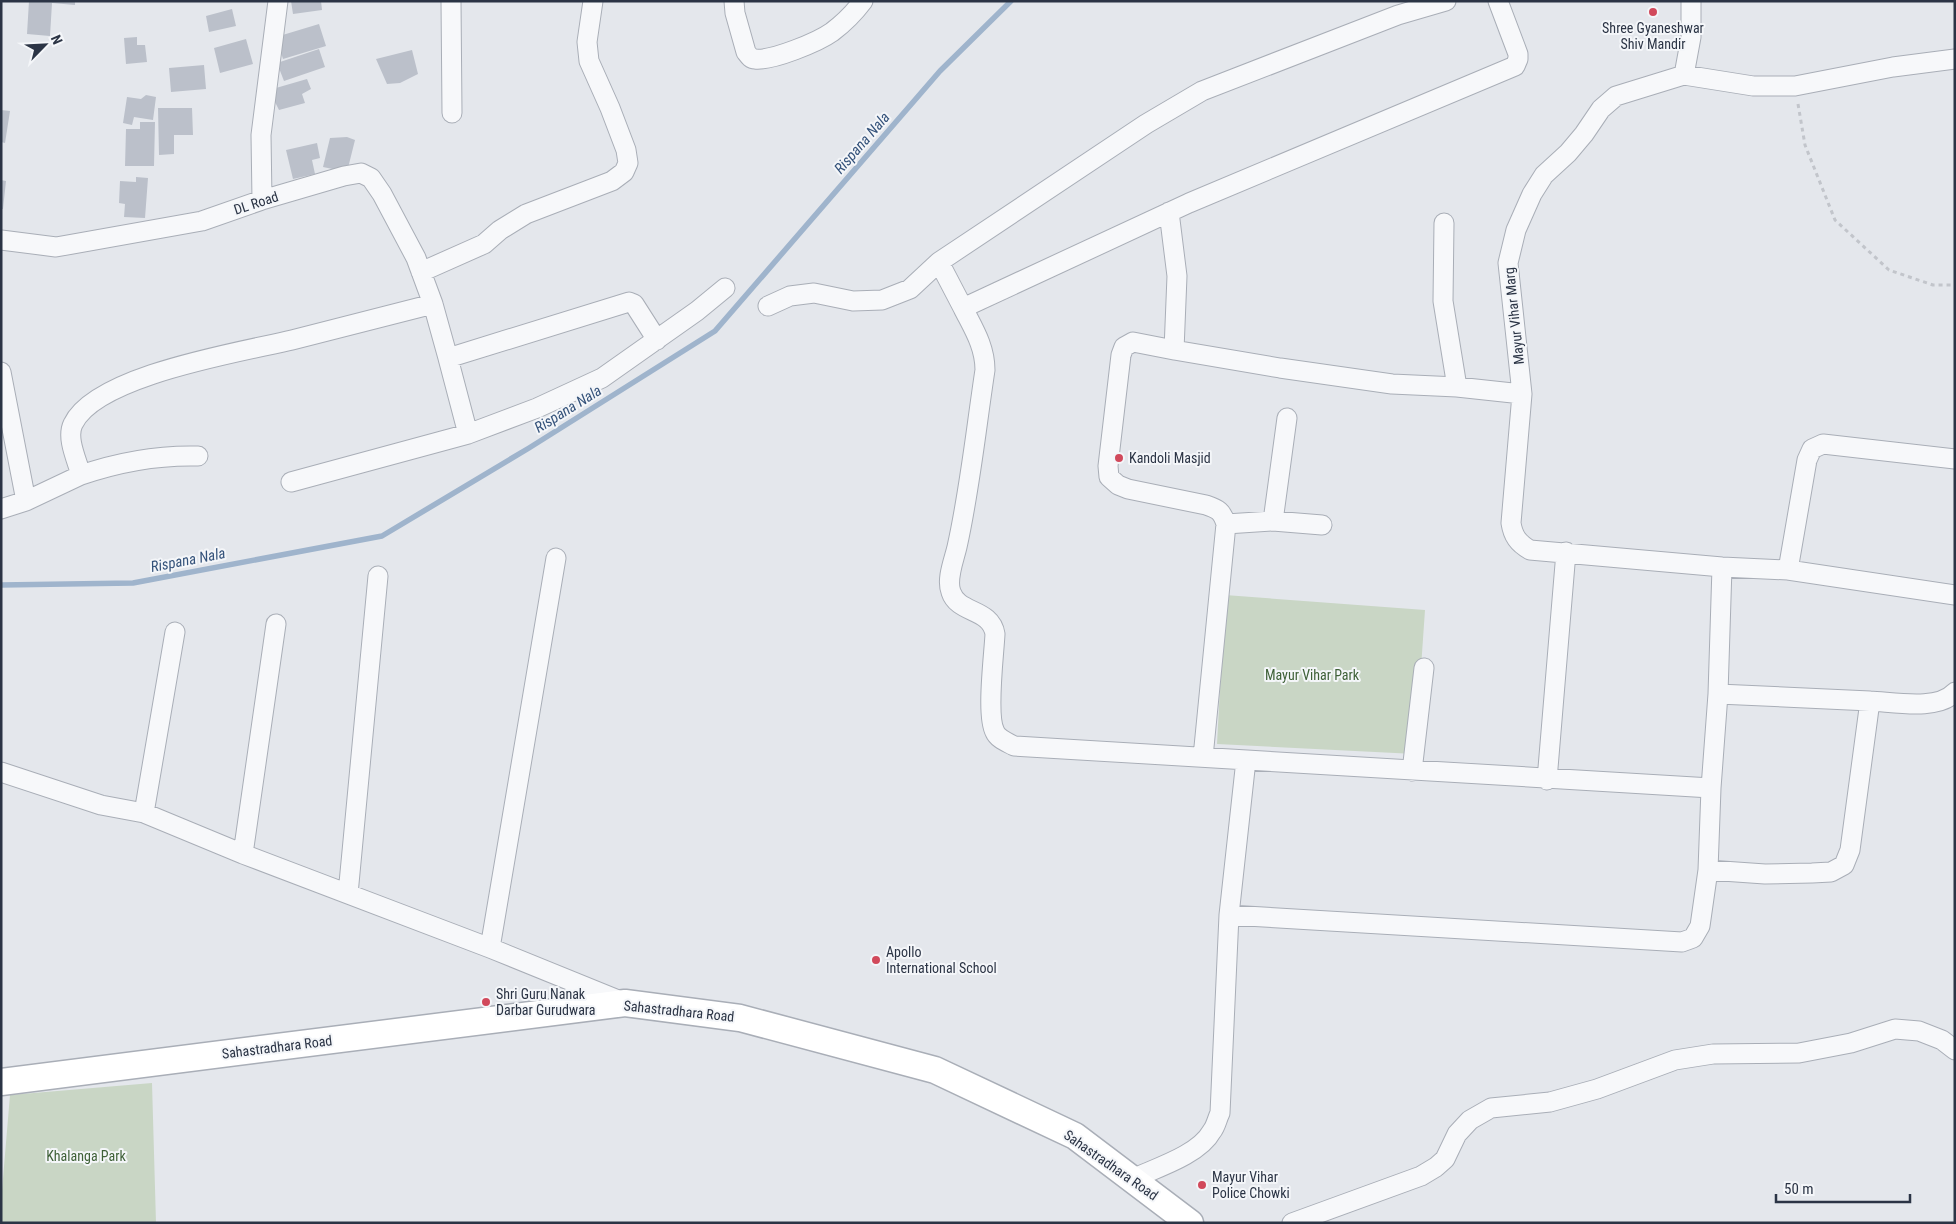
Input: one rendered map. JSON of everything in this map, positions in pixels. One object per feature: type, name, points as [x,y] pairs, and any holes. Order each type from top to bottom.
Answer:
[{"type":"main road","name":"Sahastradhara Road","points":[[1,1082],[625,1003],[740,1018],[934,1070],[1075,1136],[1190,1223]]},
{"type":"street","points":[[262,200],[261,135],[278,1]]},
{"type":"street","points":[[451,1],[452,113]]},
{"type":"street","points":[[421,272],[484,244],[500,230],[526,214],[612,181],[624,172],[628,163],[626,150],[589,61],[587,42],[593,1]]},
{"type":"street","points":[[734,1],[735,13],[746,52],[755,59],[768,58],[799,49],[831,32],[852,16],[863,1]]},
{"type":"street","points":[[768,306],[790,296],[814,294],[853,300],[882,300],[910,289],[939,262],[1146,124],[1202,91],[1398,15],[1446,1]]},
{"type":"street","points":[[963,308],[1169,212],[1515,66],[1518,54],[1498,1]]},
{"type":"street","points":[[1691,1],[1691,37],[1684,75],[1753,86],[1795,86],[1893,67],[1955,59]]},
{"type":"street","name":"Mayur Vihar Marg","points":[[1566,552],[1530,550],[1522,546],[1513,535],[1511,523],[1522,394],[1508,263],[1516,230],[1532,194],[1544,175],[1568,153],[1584,134],[1600,109],[1616,96],[1684,75]]},
{"type":"street","name":"DL Road","points":[[1,240],[56,247],[202,221],[262,200],[344,176],[361,173],[371,178],[382,194],[416,258],[433,304],[468,434]]},
{"type":"street","points":[[1169,212],[1177,276],[1174,350]]},
{"type":"street","points":[[1444,223],[1443,301],[1457,387]]},
{"type":"street","points":[[939,262],[978,337],[985,358],[985,370],[963,518],[950,578],[950,591],[957,603],[986,617],[994,626],[990,719],[995,733],[1001,740],[1014,746],[1547,780],[1711,788]]},
{"type":"street","points":[[291,482],[468,434],[537,408],[602,378],[657,340],[725,288]]},
{"type":"street","points":[[448,358],[628,302],[634,304],[657,340]]},
{"type":"street","points":[[81,475],[70,435],[73,423],[98,398],[121,386],[179,366],[292,340],[433,304]]},
{"type":"street","points":[[1204,757],[1226,524],[1221,512],[1216,509],[1128,489],[1118,485],[1109,477],[1108,466],[1121,355],[1124,347],[1133,342],[1280,368],[1392,384],[1457,387],[1522,394]]},
{"type":"street","points":[[1,372],[26,501]]},
{"type":"street","points":[[1273,521],[1287,418]]},
{"type":"street","points":[[1788,570],[1807,460],[1812,449],[1823,444],[1955,459]]},
{"type":"street","points":[[1,508],[26,501],[105,466],[170,455],[198,456]]},
{"type":"street","points":[[1226,524],[1273,521],[1322,525]]},
{"type":"street","points":[[1547,780],[1566,552],[1722,567],[1788,570],[1955,594]]},
{"type":"street","points":[[490,948],[556,558]]},
{"type":"street","points":[[1229,916],[1682,942],[1693,938],[1700,926],[1708,870],[1711,788],[1718,694],[1722,567]]},
{"type":"street","points":[[348,894],[378,576]]},
{"type":"street","points":[[243,854],[276,624]]},
{"type":"street","points":[[144,813],[175,632]]},
{"type":"street","points":[[1412,771],[1424,668]]},
{"type":"street","points":[[1718,694],[1933,704],[1951,700]]},
{"type":"street","points":[[1708,870],[1765,874],[1830,872],[1844,865],[1850,850],[1870,701]]},
{"type":"street","points":[[1132,1179],[1180,1158],[1202,1144],[1212,1132],[1220,1113],[1229,916],[1246,760]]},
{"type":"street","points":[[1,772],[102,805],[144,813],[243,854],[490,948],[625,1003]]},
{"type":"street","points":[[1292,1223],[1421,1176],[1445,1159],[1458,1134],[1470,1120],[1491,1108],[1550,1102],[1597,1089],[1675,1060],[1713,1054],[1799,1053],[1851,1043],[1895,1029],[1919,1031],[1942,1040],[1955,1050]]},
{"type":"path","points":[[1795,86],[1805,146],[1835,220],[1889,270],[1933,285],[1955,285]]},
{"type":"green space","name":"Mayur Vihar Park","points":[[1225,595],[1425,610],[1415,754],[1217,744]]},
{"type":"green space","name":"Khalanga Park","points":[[152,1083],[156,1223],[1,1223],[10,1095]]},
{"type":"building","points":[[29,1],[75,1],[75,5],[52,3],[50,36],[27,34]]},
{"type":"building","points":[[291,1],[321,1],[322,10],[293,14]]},
{"type":"building","points":[[232,9],[236,26],[209,32],[206,16]]},
{"type":"building","points":[[319,24],[326,46],[283,59],[276,37]]},
{"type":"building","points":[[137,37],[137,45],[145,45],[147,62],[126,64],[124,38]]},
{"type":"building","points":[[246,39],[253,64],[220,73],[214,48]]},
{"type":"building","points":[[319,49],[325,67],[284,81],[277,63]]},
{"type":"building","points":[[412,50],[418,74],[400,83],[387,84],[376,59]]},
{"type":"building","points":[[204,65],[206,89],[171,92],[169,68]]},
{"type":"building","points":[[307,79],[311,89],[302,94],[305,103],[279,110],[269,90]]},
{"type":"building","points":[[146,95],[156,97],[153,120],[134,117],[132,125],[123,123],[127,97],[141,99]]},
{"type":"building","points":[[158,108],[192,108],[193,135],[174,135],[174,154],[159,155]]},
{"type":"building","points":[[1,110],[10,111],[5,143],[1,142]]},
{"type":"building","points":[[140,122],[155,122],[154,166],[125,166],[126,129],[140,129]]},
{"type":"building","points":[[347,137],[355,140],[347,172],[323,167],[330,138]]},
{"type":"building","points":[[317,143],[320,158],[312,160],[315,174],[293,179],[286,150]]},
{"type":"building","points":[[136,177],[148,178],[145,218],[124,217],[125,204],[119,203],[120,181],[136,182]]},
{"type":"building","points":[[1,180],[6,181],[3,209],[1,209]]},
{"type":"waterway","name":"Rispana Nala","points":[[1,585],[133,583],[382,536],[529,448],[715,331],[940,71],[1011,1]]},
{"type":"place","name":"Shree Gyaneshwar Shiv Mandir","points":[[1653,12]]},
{"type":"place","name":"Kandoli Masjid","points":[[1119,458]]},
{"type":"place","name":"Apollo International School","points":[[876,960]]},
{"type":"place","name":"Shri Guru Nanak Darbar Gurudwara","points":[[486,1002]]},
{"type":"place","name":"Mayur Vihar Police Chowki","points":[[1202,1185]]}]
